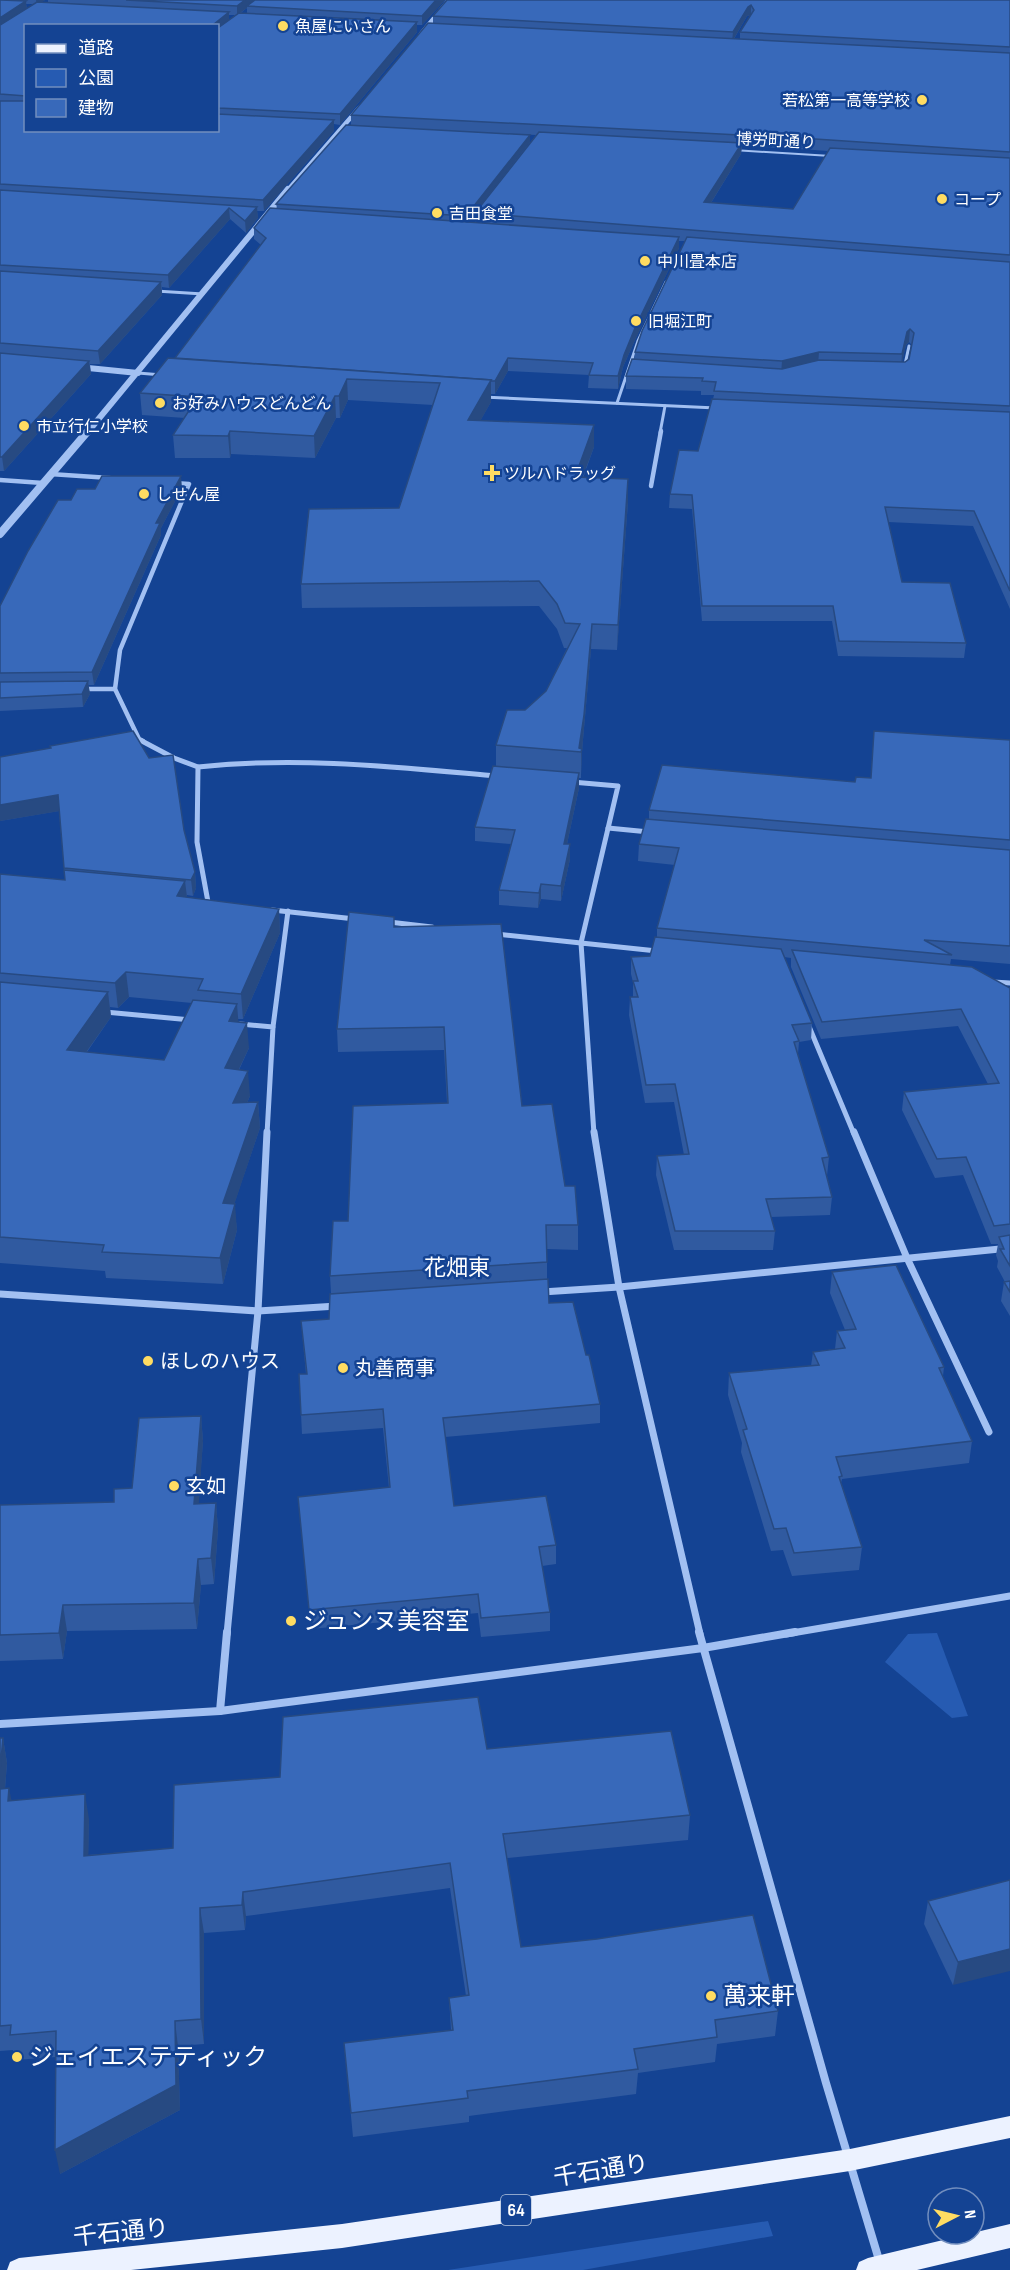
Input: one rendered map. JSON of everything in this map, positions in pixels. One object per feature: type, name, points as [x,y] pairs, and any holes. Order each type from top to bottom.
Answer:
[{"type":"main road","name":"千石通り","points":[[19,2270],[342,2236],[850,2160],[1010,2127]]},
{"type":"main road","points":[[877,2269],[1010,2236]]},
{"type":"street","points":[[415,41],[423,28],[449,0]]},
{"type":"street","points":[[423,28],[437,29]]},
{"type":"street","points":[[0,534],[138,373],[266,215],[366,100]]},
{"type":"street","points":[[333,128],[354,129]]},
{"type":"street","name":"博労町通り","points":[[731,150],[835,156]]},
{"type":"street","points":[[256,214],[275,215]]},
{"type":"street","points":[[617,403],[627,368],[647,317],[669,276]]},
{"type":"street","points":[[153,290],[203,294]]},
{"type":"street","points":[[904,372],[909,346]]},
{"type":"street","points":[[71,367],[166,376]]},
{"type":"street","points":[[627,368],[639,369]]},
{"type":"street","points":[[480,397],[724,409]]},
{"type":"street","points":[[651,486],[664,406]]},
{"type":"street","points":[[50,474],[120,479]]},
{"type":"street","points":[[0,480],[43,483]]},
{"type":"street","points":[[166,482],[189,484],[120,650],[115,689],[139,739],[174,758],[198,767],[236,762],[348,764],[500,776]]},
{"type":"street","points":[[81,690],[115,689]]},
{"type":"street","points":[[198,767],[197,842],[208,902]]},
{"type":"street","points":[[571,782],[618,786],[581,944],[592,1121],[619,1287],[703,1648],[826,2083],[850,2160],[877,2269]]},
{"type":"street","points":[[608,828],[655,832]]},
{"type":"street","points":[[196,901],[219,903]]},
{"type":"street","points":[[265,909],[358,919]]},
{"type":"street","points":[[220,1711],[258,1311],[273,1028],[288,911]]},
{"type":"street","points":[[382,922],[440,928]]},
{"type":"street","points":[[487,933],[664,951]]},
{"type":"street","points":[[987,981],[1010,983]]},
{"type":"street","points":[[95,1011],[202,1021]]},
{"type":"street","points":[[806,1017],[907,1258],[989,1432]]},
{"type":"street","points":[[226,1023],[273,1028]]},
{"type":"street","points":[[538,1292],[619,1287],[1010,1248]]},
{"type":"street","points":[[0,1294],[258,1311],[351,1305]]},
{"type":"street","points":[[0,1724],[220,1711],[703,1648],[1010,1596]]},
{"type":"green space","points":[[937,1633],[968,1716],[952,1718],[885,1662],[908,1634]]},
{"type":"green space","points":[[768,2221],[773,2236],[583,2270],[448,2270]]},
{"type":"building","points":[[1,0],[26,1],[0,18]]},
{"type":"building","points":[[126,0],[245,0],[237,6]]},
{"type":"building","points":[[255,0],[436,0],[422,16],[247,6]]},
{"type":"building","points":[[447,0],[1010,0],[1010,47],[740,32],[754,10],[751,5],[733,32],[433,16]]},
{"type":"building","points":[[37,2],[229,12],[214,24],[24,24],[24,96],[0,94],[0,25]]},
{"type":"building","points":[[239,13],[417,22],[340,114],[219,108],[219,27]]},
{"type":"building","points":[[428,23],[1010,53],[1010,152],[815,139],[351,115]]},
{"type":"building","points":[[0,101],[24,101],[24,132],[219,132],[219,114],[334,120],[263,200],[0,184]]},
{"type":"building","points":[[346,125],[530,135],[466,216],[276,204]]},
{"type":"building","points":[[539,132],[742,143],[704,202],[793,209],[830,148],[1010,158],[1010,255],[475,213]]},
{"type":"building","points":[[0,190],[257,207],[245,221],[229,208],[168,275],[0,265]]},
{"type":"building","points":[[270,208],[679,237],[635,328],[618,376],[589,375],[593,363],[508,358],[495,381],[490,381],[175,358],[266,238],[254,228]]},
{"type":"building","points":[[687,237],[1010,262],[1010,406],[714,391],[716,382],[702,381],[703,378],[626,376],[632,359],[782,369],[819,360],[905,362],[909,359],[914,333],[910,329],[907,332],[902,354],[819,352],[782,361],[635,352],[642,331]]},
{"type":"building","points":[[0,271],[161,282],[98,351],[0,343]]},
{"type":"building","name":"市立行仁小学校","points":[[0,353],[89,361],[2,457],[0,457]]},
{"type":"building","points":[[168,358],[491,380],[468,420],[594,425],[575,477],[628,479],[618,625],[592,624],[579,748],[582,749],[581,752],[496,745],[507,710],[525,710],[546,691],[580,624],[565,623],[557,604],[539,581],[301,584],[309,509],[399,508],[440,383],[347,379],[339,396],[335,396],[314,436],[230,431],[228,436],[173,435],[198,397],[140,393]]},
{"type":"building","points":[[712,399],[1010,412],[1010,591],[974,511],[885,507],[902,582],[950,583],[966,643],[839,641],[833,606],[702,606],[692,495],[670,494],[679,450],[698,451]]},
{"type":"building","points":[[102,476],[181,476],[156,523],[160,523],[92,672],[0,673],[0,606],[28,551],[58,500],[71,500],[77,489],[95,489]]},
{"type":"building","points":[[88,681],[82,694],[0,698],[0,682]]},
{"type":"building","points":[[133,731],[149,758],[173,755],[184,830],[195,872],[191,880],[64,868],[58,795],[0,805],[0,757]]},
{"type":"building","points":[[874,731],[1010,740],[1010,840],[649,810],[662,765],[855,782],[856,777],[871,778]]},
{"type":"building","points":[[493,766],[579,773],[564,844],[570,844],[561,886],[541,884],[539,893],[499,890],[515,830],[475,827]]},
{"type":"building","points":[[646,819],[1010,850],[1010,946],[924,940],[952,955],[657,928],[679,848],[639,844]]},
{"type":"building","points":[[64,870],[185,881],[177,896],[279,909],[241,994],[198,990],[203,979],[126,972],[115,983],[0,973],[0,874],[65,880]]},
{"type":"building","points":[[349,912],[394,917],[394,927],[501,924],[522,1106],[552,1104],[565,1186],[575,1186],[578,1225],[546,1225],[547,1262],[330,1276],[333,1221],[348,1221],[353,1106],[448,1103],[444,1027],[337,1029]]},
{"type":"building","points":[[655,937],[781,949],[812,1023],[792,1025],[799,1041],[794,1042],[829,1157],[822,1158],[832,1197],[766,1199],[775,1231],[675,1231],[657,1156],[689,1154],[675,1084],[646,1085],[630,997],[638,997],[633,981],[638,981],[631,957],[650,956]]},
{"type":"building","points":[[792,950],[972,967],[1010,988],[1010,1224],[994,1226],[966,1157],[937,1159],[904,1092],[999,1083],[961,1009],[822,1022]]},
{"type":"building","points":[[0,982],[108,992],[67,1050],[164,1060],[193,1000],[237,1004],[229,1021],[247,1023],[225,1068],[248,1071],[233,1103],[258,1102],[223,1203],[235,1204],[220,1258],[102,1252],[104,1245],[0,1237]]},
{"type":"building","points":[[1010,1235],[1010,1266],[1000,1249],[1004,1249],[999,1237]]},
{"type":"building","points":[[896,1265],[944,1367],[939,1368],[972,1441],[836,1457],[842,1476],[839,1477],[862,1547],[794,1553],[786,1528],[774,1529],[743,1430],[747,1429],[729,1373],[819,1365],[813,1352],[845,1348],[837,1331],[856,1329],[832,1272]]},
{"type":"building","points":[[548,1279],[549,1303],[573,1302],[586,1355],[589,1355],[600,1404],[443,1418],[454,1506],[546,1496],[556,1545],[539,1547],[550,1612],[481,1618],[478,1594],[309,1610],[298,1497],[390,1487],[383,1409],[301,1415],[299,1374],[307,1374],[301,1321],[329,1319],[330,1294]]},
{"type":"building","points":[[1010,1281],[1010,1292],[1004,1282]]},
{"type":"building","points":[[201,1416],[194,1504],[216,1503],[211,1558],[198,1559],[194,1603],[63,1605],[59,1633],[0,1635],[0,1505],[114,1502],[114,1489],[132,1488],[139,1418]]},
{"type":"building","points":[[478,1697],[487,1749],[671,1731],[690,1815],[503,1834],[521,1947],[597,1939],[753,1915],[778,2011],[715,2020],[717,2037],[634,2049],[638,2069],[467,2091],[468,2098],[351,2113],[344,2043],[453,2030],[449,1998],[469,1995],[450,1863],[243,1892],[242,1905],[200,1908],[201,2019],[175,2021],[176,2085],[55,2150],[56,2031],[10,2035],[11,2025],[0,2026],[0,1789],[9,1788],[8,1801],[85,1794],[84,1856],[173,1848],[174,1785],[280,1777],[283,1717]]},
{"type":"building","points":[[0,1738],[3,1738],[0,1770]]},
{"type":"building","points":[[1010,1880],[1010,1949],[958,1962],[928,1901]]},
{"type":"place","name":"魚屋にいさん","points":[[283,26]]},
{"type":"place","name":"若松第一高等学校","points":[[922,100]]},
{"type":"place","name":"コープ","points":[[942,199]]},
{"type":"place","name":"吉田食堂","points":[[437,213]]},
{"type":"place","name":"中川畳本店","points":[[645,261]]},
{"type":"place","name":"旧堀江町","points":[[636,321]]},
{"type":"place","name":"お好みハウスどんどん","points":[[160,403]]},
{"type":"place","name":"市立行仁小学校","points":[[24,426]]},
{"type":"place","name":"ツルハドラッグ","points":[[492,473]]},
{"type":"place","name":"しせん屋","points":[[144,494]]},
{"type":"place","name":"ほしのハウス","points":[[148,1361]]},
{"type":"place","name":"丸善商事","points":[[343,1368]]},
{"type":"place","name":"玄如","points":[[174,1486]]},
{"type":"place","name":"ジュンヌ美容室","points":[[291,1621]]},
{"type":"place","name":"萬来軒","points":[[711,1996]]},
{"type":"place","name":"ジェイエステティック","points":[[17,2057]]},
{"type":"district","name":"花畑東","points":[[457,1267]]}]
